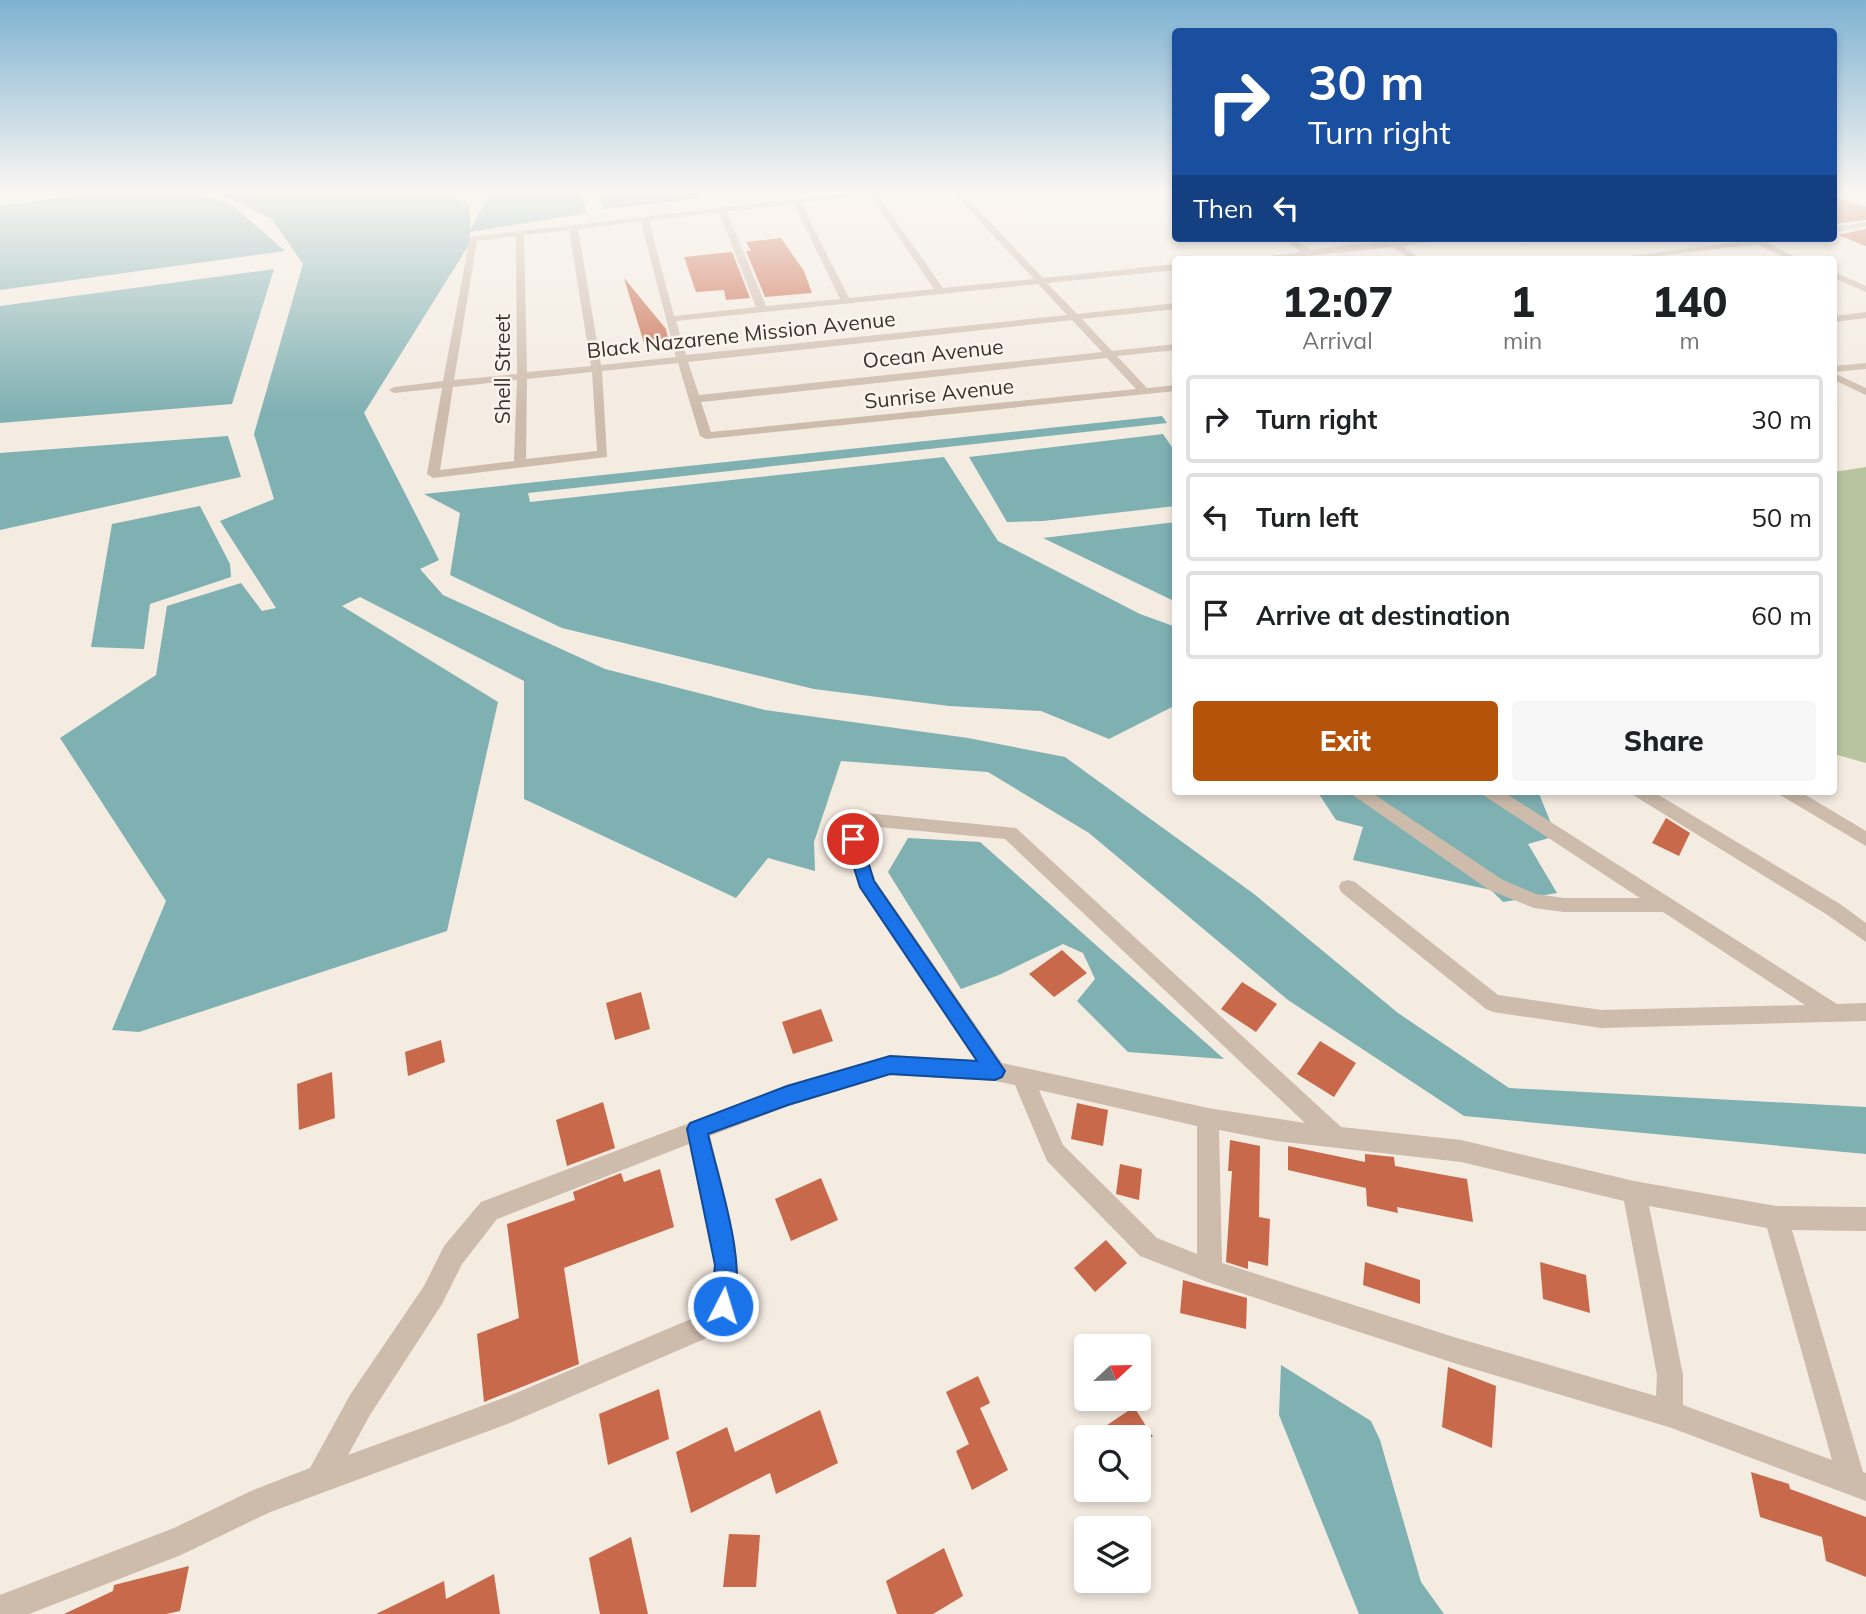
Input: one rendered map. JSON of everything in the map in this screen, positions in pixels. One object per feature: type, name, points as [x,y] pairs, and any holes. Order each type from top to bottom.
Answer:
[{"type":"street","points":[[469,264],[433,474],[603,454],[597,370],[579,264]]},
{"type":"street","name":"Shell Street","points":[[520,264],[520,463]]},
{"type":"street","points":[[656,264],[695,398]]},
{"type":"street","points":[[744,264],[762,309]]},
{"type":"street","points":[[828,264],[846,301]]},
{"type":"street","points":[[922,264],[940,291]]},
{"type":"street","points":[[1025,264],[1145,392]]},
{"type":"street","points":[[670,319],[1172,267]]},
{"type":"street","points":[[1837,276],[1866,289]]},
{"type":"street","points":[[1837,283],[1850,282]]},
{"type":"street","name":"Black Nazarene Mission Avenue","points":[[394,390],[1172,306]]},
{"type":"street","points":[[1837,319],[1866,315]]},
{"type":"street","name":"Ocean Avenue","points":[[695,398],[1172,347]]},
{"type":"street","points":[[1837,369],[1866,366]]},
{"type":"street","points":[[1837,378],[1866,392]]},
{"type":"street","name":"Sunrise Avenue","points":[[695,398],[706,436],[1172,389]]},
{"type":"street","points":[[1362,795],[1496,885],[1534,901],[1564,905],[1667,905]]},
{"type":"street","points":[[1495,795],[1833,1012]]},
{"type":"street","points":[[1646,795],[1833,909],[1866,934]]},
{"type":"street","points":[[1793,795],[1866,839]]},
{"type":"street","points":[[995,1071],[866,883],[846,817],[1010,833],[1336,1137]]},
{"type":"street","points":[[1348,887],[1493,1003],[1601,1019],[1866,1012]]},
{"type":"street","points":[[320,1479],[360,1405],[433,1295],[453,1255],[489,1210],[787,1096],[890,1065],[995,1071],[1208,1118],[1336,1137],[1461,1151],[1634,1192],[1776,1218],[1866,1219]]},
{"type":"street","points":[[1022,1077],[1055,1153],[1149,1247],[1210,1271],[1457,1351],[1669,1413],[1859,1484]]},
{"type":"street","points":[[1208,1118],[1210,1271]]},
{"type":"street","points":[[0,1610],[181,1540],[261,1501],[510,1409],[700,1328],[723,1306],[727,1265],[697,1129]]},
{"type":"street","points":[[1634,1192],[1670,1376],[1669,1413]]},
{"type":"street","points":[[1776,1218],[1859,1484]]},
{"type":"green space","points":[[1866,467],[1866,763],[1837,755],[1837,472]]},
{"type":"water","points":[[0,264],[188,264],[0,290]]},
{"type":"water","points":[[303,264],[457,264],[364,413],[439,560],[420,569],[443,595],[605,669],[765,710],[968,738],[1065,757],[1254,894],[1398,1013],[1509,1088],[1866,1107],[1866,1154],[1464,1116],[1288,1000],[1089,833],[988,772],[841,761],[814,842],[815,871],[768,858],[736,898],[524,799],[524,681],[360,597],[342,606],[498,702],[447,931],[139,1032],[112,1030],[166,901],[60,738],[156,675],[167,606],[241,583],[262,611],[276,608],[220,521],[274,499],[254,434]]},
{"type":"water","points":[[274,269],[232,404],[0,423],[0,306]]},
{"type":"water","points":[[1162,416],[1167,423],[528,493],[530,502],[944,457],[998,541],[1140,614],[1172,626],[1172,707],[1109,739],[1041,711],[949,706],[814,689],[562,628],[450,575],[460,513],[424,494]]},
{"type":"water","points":[[1163,434],[1172,447],[1172,506],[1043,521],[1007,522],[969,457]]},
{"type":"water","points":[[228,436],[241,477],[0,530],[0,453]]},
{"type":"water","points":[[200,506],[230,564],[231,577],[150,604],[144,649],[91,647],[112,524]]},
{"type":"water","points":[[1172,522],[1172,600],[1043,538]]},
{"type":"water","points":[[1320,795],[1540,795],[1556,836],[1528,844],[1557,893],[1503,902],[1491,890],[1353,860],[1363,827],[1336,820]]},
{"type":"water","points":[[908,838],[980,842],[1224,1059],[1128,1052],[1077,1001],[1095,979],[1083,953],[1063,944],[999,975],[961,989],[888,872]]},
{"type":"water","points":[[1281,1365],[1371,1421],[1380,1440],[1421,1582],[1444,1614],[1359,1614],[1279,1415]]},
{"type":"building","points":[[687,264],[737,264],[750,298],[726,300],[724,290],[696,292]]},
{"type":"building","points":[[752,264],[799,264],[812,293],[765,297]]},
{"type":"building","points":[[624,278],[666,329],[668,338],[644,343]]},
{"type":"building","points":[[1666,818],[1690,833],[1679,856],[1652,843]]},
{"type":"building","points":[[1062,950],[1087,973],[1054,997],[1029,974]]},
{"type":"building","points":[[1242,982],[1277,1004],[1256,1032],[1221,1009]]},
{"type":"building","points":[[641,992],[650,1029],[615,1040],[606,1003]]},
{"type":"building","points":[[821,1009],[833,1041],[793,1054],[782,1022]]},
{"type":"building","points":[[441,1040],[445,1062],[408,1076],[405,1052]]},
{"type":"building","points":[[1320,1041],[1356,1063],[1334,1097],[1297,1074]]},
{"type":"building","points":[[332,1072],[335,1118],[299,1130],[297,1084]]},
{"type":"building","points":[[603,1102],[615,1148],[567,1166],[556,1120]]},
{"type":"building","points":[[1077,1103],[1108,1110],[1103,1146],[1071,1139]]},
{"type":"building","points":[[1230,1140],[1260,1146],[1259,1217],[1270,1219],[1268,1266],[1248,1261],[1248,1269],[1226,1262],[1232,1171],[1228,1171]]},
{"type":"building","points":[[1288,1146],[1365,1162],[1365,1154],[1394,1157],[1395,1166],[1467,1179],[1473,1222],[1397,1207],[1398,1213],[1367,1206],[1366,1188],[1288,1170]]},
{"type":"building","points":[[1120,1164],[1142,1169],[1139,1200],[1116,1194]]},
{"type":"building","points":[[660,1169],[674,1227],[564,1268],[579,1364],[484,1402],[477,1334],[519,1318],[507,1224],[575,1200],[573,1192],[621,1173],[624,1182]]},
{"type":"building","points":[[821,1178],[838,1220],[791,1241],[775,1199]]},
{"type":"building","points":[[1106,1240],[1127,1263],[1095,1292],[1074,1268]]},
{"type":"building","points":[[1365,1262],[1420,1280],[1420,1304],[1363,1285]]},
{"type":"building","points":[[1540,1262],[1586,1275],[1590,1313],[1543,1299]]},
{"type":"building","points":[[1183,1280],[1247,1298],[1246,1329],[1180,1313]]},
{"type":"building","points":[[1448,1367],[1496,1386],[1492,1448],[1442,1427]]},
{"type":"building","points":[[978,1376],[990,1403],[980,1408],[1008,1470],[972,1490],[956,1451],[969,1444],[946,1392]]},
{"type":"building","points":[[659,1389],[669,1439],[608,1465],[599,1414]]},
{"type":"building","points":[[820,1410],[838,1463],[776,1494],[770,1473],[691,1513],[676,1452],[727,1427],[735,1452]]},
{"type":"building","points":[[1128,1411],[1137,1411],[1145,1425],[1107,1425]]},
{"type":"building","points":[[1751,1472],[1789,1484],[1790,1489],[1866,1517],[1866,1577],[1826,1561],[1822,1537],[1760,1517]]},
{"type":"building","points":[[729,1534],[760,1535],[756,1587],[723,1587]]},
{"type":"building","points":[[631,1537],[648,1614],[600,1614],[589,1558]]},
{"type":"building","points":[[944,1548],[963,1596],[933,1614],[897,1614],[886,1581]]},
{"type":"building","points":[[189,1566],[180,1611],[166,1614],[64,1614],[113,1591],[114,1585]]},
{"type":"building","points":[[494,1574],[500,1614],[376,1614],[444,1581],[446,1599]]},
{"type":"route","points":[[723,1306],[727,1265],[697,1129],[787,1096],[890,1065],[995,1071],[866,883],[853,839]]}]
